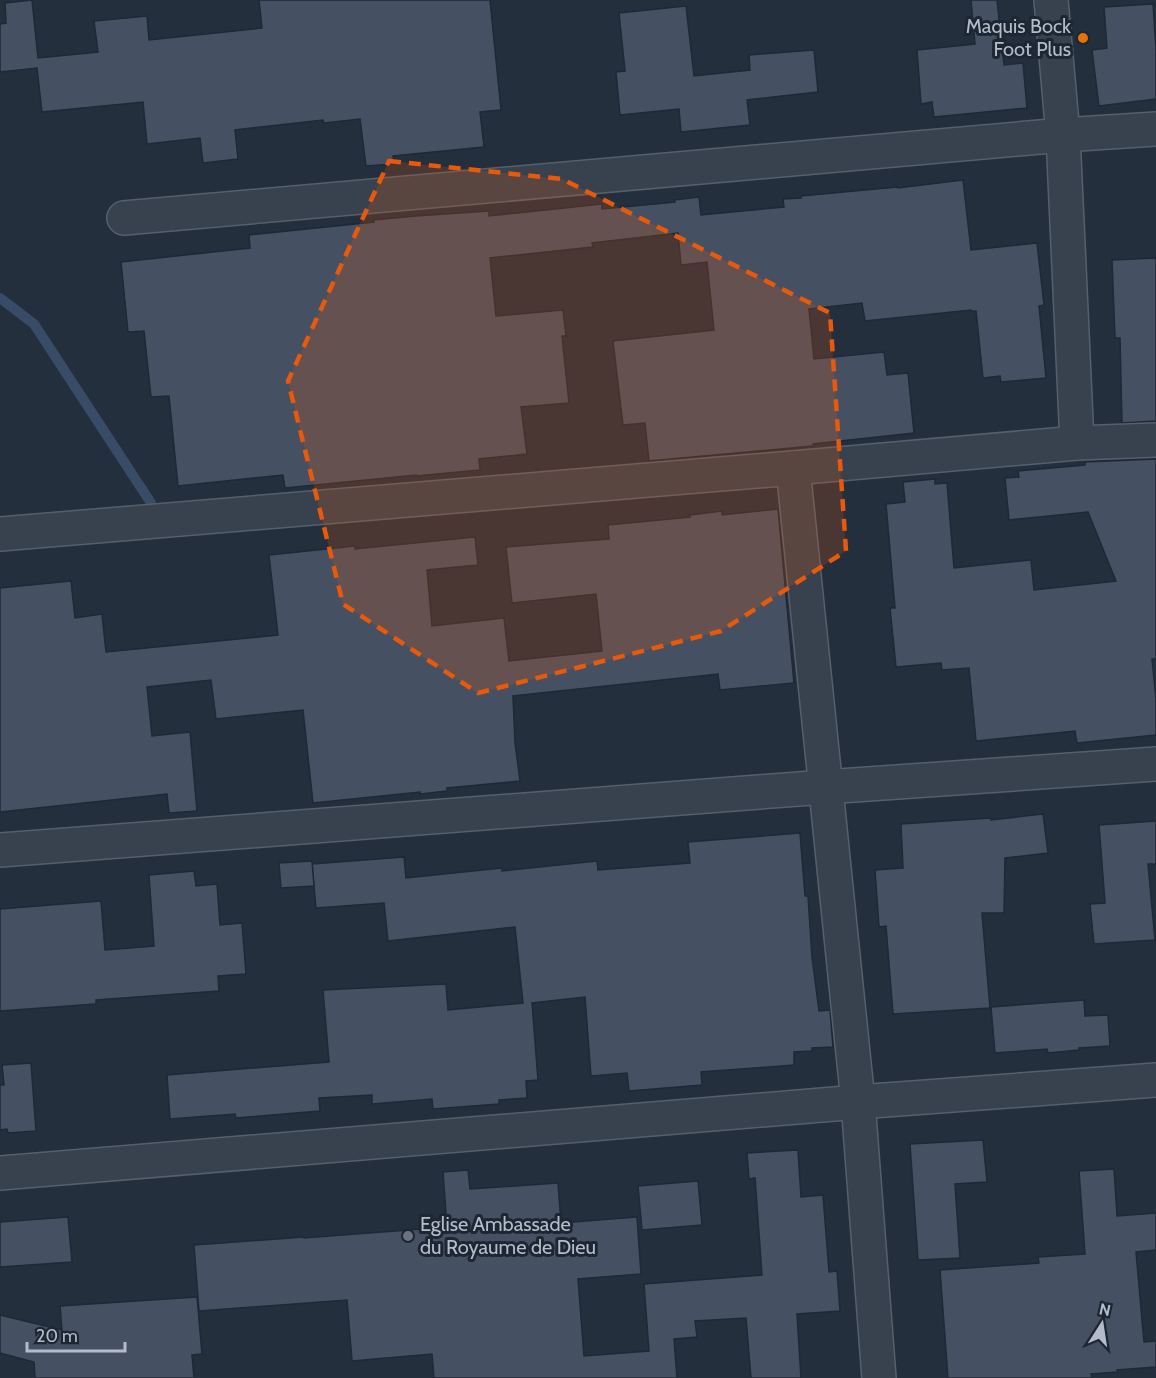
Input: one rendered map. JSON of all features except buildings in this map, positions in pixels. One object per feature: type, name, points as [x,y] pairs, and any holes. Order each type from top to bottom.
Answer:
[{"type":"street","points":[[1051,0],[1063,135],[1077,442]]},
{"type":"street","points":[[124,218],[1063,135],[1156,129]]},
{"type":"street","points":[[0,534],[1077,442],[1156,440]]},
{"type":"street","points":[[793,468],[858,1102],[879,1378]]},
{"type":"street","points":[[0,850],[1156,764]]},
{"type":"street","points":[[0,1173],[858,1102],[1156,1080]]},
{"type":"highlighted area","points":[[389,161],[562,179],[830,313],[846,551],[721,631],[478,693],[343,604],[288,381]]},
{"type":"waterway","points":[[0,298],[34,324],[151,503]]},
{"type":"place","name":"Maquis Bock Foot Plus","points":[[1083,38]]},
{"type":"place","name":"Eglise Ambassade du Royaume de Dieu","points":[[408,1236]]}]
